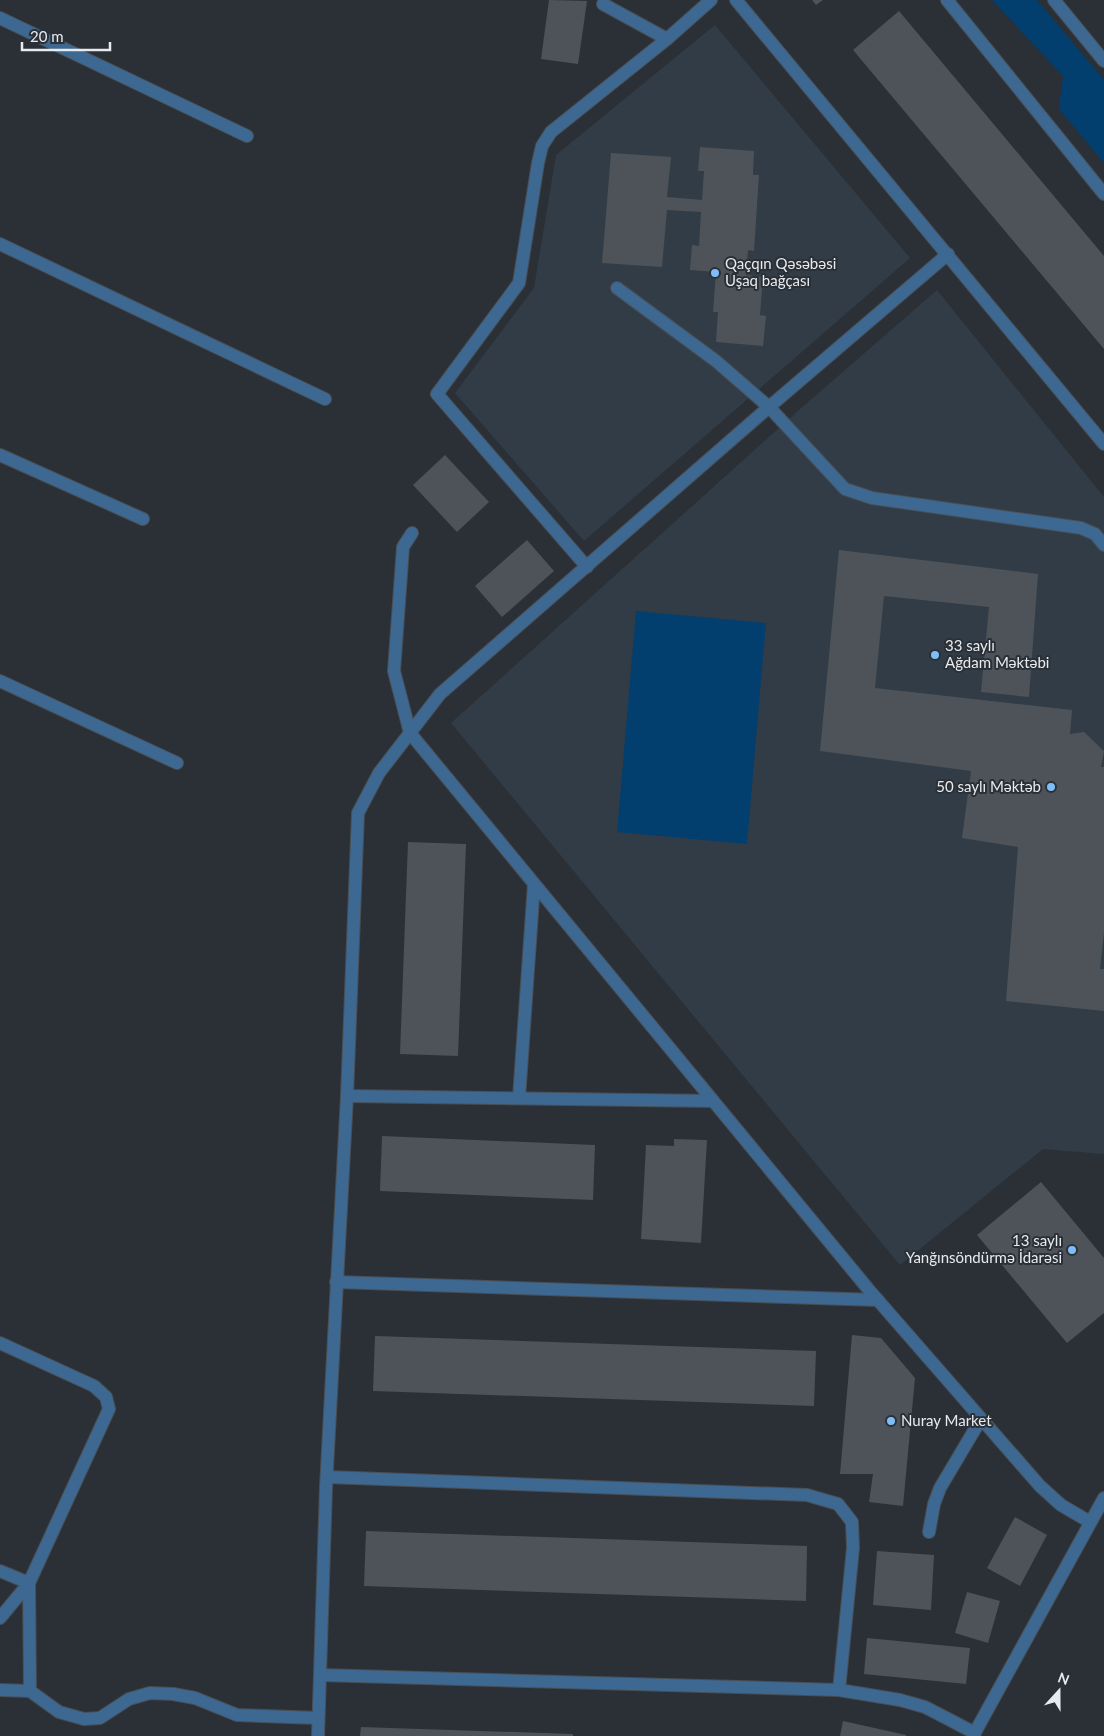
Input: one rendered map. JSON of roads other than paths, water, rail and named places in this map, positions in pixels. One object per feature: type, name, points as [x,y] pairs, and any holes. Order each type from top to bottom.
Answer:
[{"type":"street","points":[[587,567],[437,394],[519,283],[542,146],[552,132],[712,0]]},
{"type":"street","points":[[736,0],[1104,444]]},
{"type":"street","points":[[946,0],[1104,194]]},
{"type":"street","points":[[1054,0],[1104,61]]},
{"type":"street","points":[[603,4],[667,39]]},
{"type":"street","points":[[0,18],[247,136]]},
{"type":"street","points":[[0,244],[325,399]]},
{"type":"street","points":[[318,1736],[327,1477],[347,1096],[358,813],[379,773],[440,694],[769,407],[948,254]]},
{"type":"street","points":[[617,288],[716,361],[769,407],[846,489],[872,498],[1081,528],[1095,534],[1104,545]]},
{"type":"street","points":[[0,455],[143,519]]},
{"type":"street","points":[[412,533],[403,548],[394,671],[410,733],[878,1300],[1040,1486],[1061,1505],[1090,1522]]},
{"type":"street","points":[[0,681],[177,763]]},
{"type":"street","points":[[520,1098],[534,884]]},
{"type":"street","points":[[347,1096],[713,1100]]},
{"type":"street","points":[[336,1282],[878,1300]]},
{"type":"street","points":[[0,1343],[94,1386],[106,1396],[109,1409],[29,1583],[0,1618]]},
{"type":"street","points":[[929,1532],[934,1504],[940,1488],[981,1419]]},
{"type":"street","points":[[327,1477],[807,1495],[838,1504],[852,1522],[853,1548],[839,1690]]},
{"type":"street","points":[[320,1675],[839,1690],[900,1700],[925,1707],[974,1735],[1104,1498]]},
{"type":"street","points":[[0,1571],[29,1583]]},
{"type":"street","points":[[29,1583],[30,1691]]},
{"type":"street","points":[[0,1690],[30,1691],[60,1712],[84,1719],[100,1718],[129,1699],[150,1693],[195,1698],[237,1715],[318,1718]]},
{"type":"place","name":"Qaçqın Qəsəbəsi Uşaq bağçası","points":[[715,273]]},
{"type":"place","name":"33 saylı Ağdam Məktəbi","points":[[935,655]]},
{"type":"place","name":"50 saylı Məktəb","points":[[1051,787]]},
{"type":"place","name":"13 saylı Yanğınsöndürmə İdarəsi","points":[[1072,1250]]},
{"type":"place","name":"Nuray Market","points":[[891,1421]]}]
